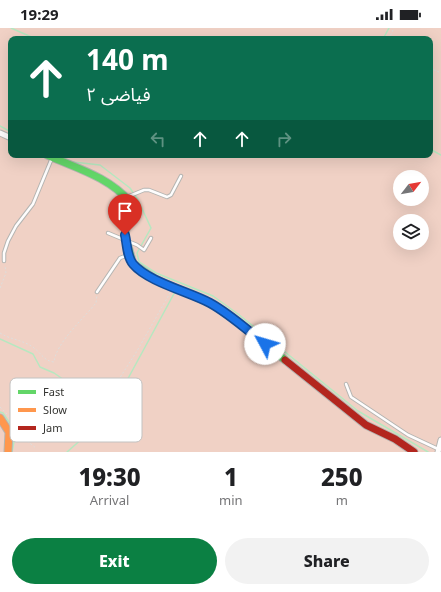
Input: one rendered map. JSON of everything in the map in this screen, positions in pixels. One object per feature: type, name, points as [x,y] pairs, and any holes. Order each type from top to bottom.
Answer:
[{"type":"street","points":[[54,158],[108,182],[130,196],[125,235],[133,264],[140,270],[176,289],[210,303],[232,317],[344,408],[366,424],[395,439],[414,452]]},
{"type":"street","points":[[0,418],[9,432],[8,452]]},
{"type":"street","points":[[438,451],[441,440]]},
{"type":"lane","points":[[4,261],[4,253],[8,241],[16,226],[32,204],[49,158]]},
{"type":"lane","points":[[130,196],[138,192],[149,190],[167,197],[171,195],[180,176]]},
{"type":"lane","points":[[108,233],[139,246],[144,250],[151,238]]},
{"type":"lane","points":[[97,292],[120,258],[129,254]]},
{"type":"lane","points":[[346,384],[351,397],[408,434],[438,451]]},
{"type":"path","points":[[0,288],[6,273],[4,261]]},
{"type":"path","points":[[120,378],[169,297],[176,289]]},
{"type":"path","points":[[0,333],[8,338],[25,342],[36,349],[43,357],[54,362],[55,353],[65,338],[96,303],[97,292]]},
{"type":"path","points":[[0,407],[10,418]]},
{"type":"path","points":[[28,442],[36,448]]},
{"type":"shaded area","points":[[0,28],[441,28],[441,452],[0,452]]},
{"type":"waterway","points":[[11,28],[29,36]]},
{"type":"waterway","points":[[385,36],[389,28]]},
{"type":"waterway","points":[[0,126],[8,130]]},
{"type":"waterway","points":[[433,151],[441,155]]},
{"type":"waterway","points":[[73,162],[100,165],[130,188],[138,200],[151,228],[137,253],[139,262],[156,273],[213,296],[238,314],[358,411],[428,452]]},
{"type":"waterway","points":[[128,378],[176,290]]},
{"type":"waterway","points":[[0,339],[33,354],[40,367],[61,378]]},
{"type":"waterway","points":[[0,412],[3,413],[10,424]]},
{"type":"waterway","points":[[12,452],[14,442]]},
{"type":"waterway","points":[[67,452],[78,442]]},
{"type":"traffic: fast","points":[[54,158],[92,174],[122,193],[130,202],[125,235],[133,264],[155,279],[210,303],[232,317],[285,360]]},
{"type":"traffic: slow","points":[[0,418],[9,432],[8,452]]},
{"type":"traffic: jam","points":[[285,360],[366,425],[395,439],[414,452]]},
{"type":"route","points":[[125,235],[133,264],[140,270],[171,287],[210,303],[232,317],[265,344]]}]
